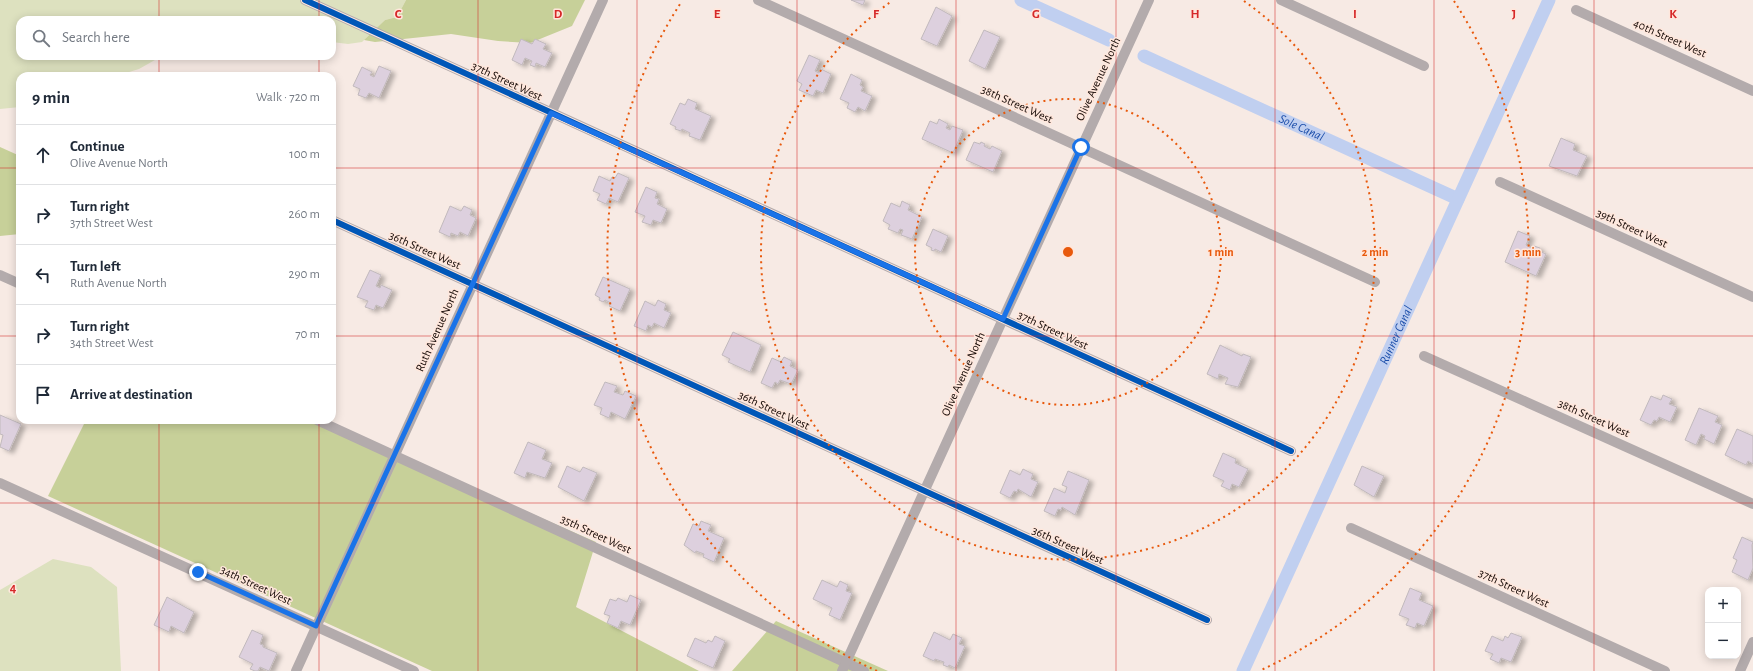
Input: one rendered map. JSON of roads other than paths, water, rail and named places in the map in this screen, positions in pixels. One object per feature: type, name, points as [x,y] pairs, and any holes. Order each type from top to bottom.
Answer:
[{"type":"street","name":"37th Street West","points":[[305,0],[1291,451]]},
{"type":"street","name":"Ruth Avenue North","points":[[296,671],[603,0]]},
{"type":"street","name":"38th Street West","points":[[758,0],[1375,282]]},
{"type":"street","name":"Olive Avenue North","points":[[844,667],[1149,0]]},
{"type":"street","points":[[1281,0],[1424,66]]},
{"type":"street","name":"40th Street West","points":[[1576,10],[1753,90]]},
{"type":"street","name":"39th Street West","points":[[1500,182],[1753,298]]},
{"type":"street","name":"36th Street West","points":[[336,222],[1207,620]]},
{"type":"street","points":[[0,275],[16,282]]},
{"type":"street","name":"38th Street West","points":[[1424,356],[1753,504]]},
{"type":"street","name":"35th Street West","points":[[326,424],[844,667],[864,671]]},
{"type":"street","name":"34th Street West","points":[[0,483],[414,671]]},
{"type":"street","name":"37th Street West","points":[[1351,528],[1665,671]]},
{"type":"street","points":[[1740,671],[1753,642]]},
{"type":"waterway","name":"Sole Canal","points":[[1021,0],[1109,40]]},
{"type":"waterway","name":"Runner Canal","points":[[1243,671],[1549,0]]},
{"type":"waterway","name":"Sole Canal","points":[[1144,56],[1458,199]]}]
